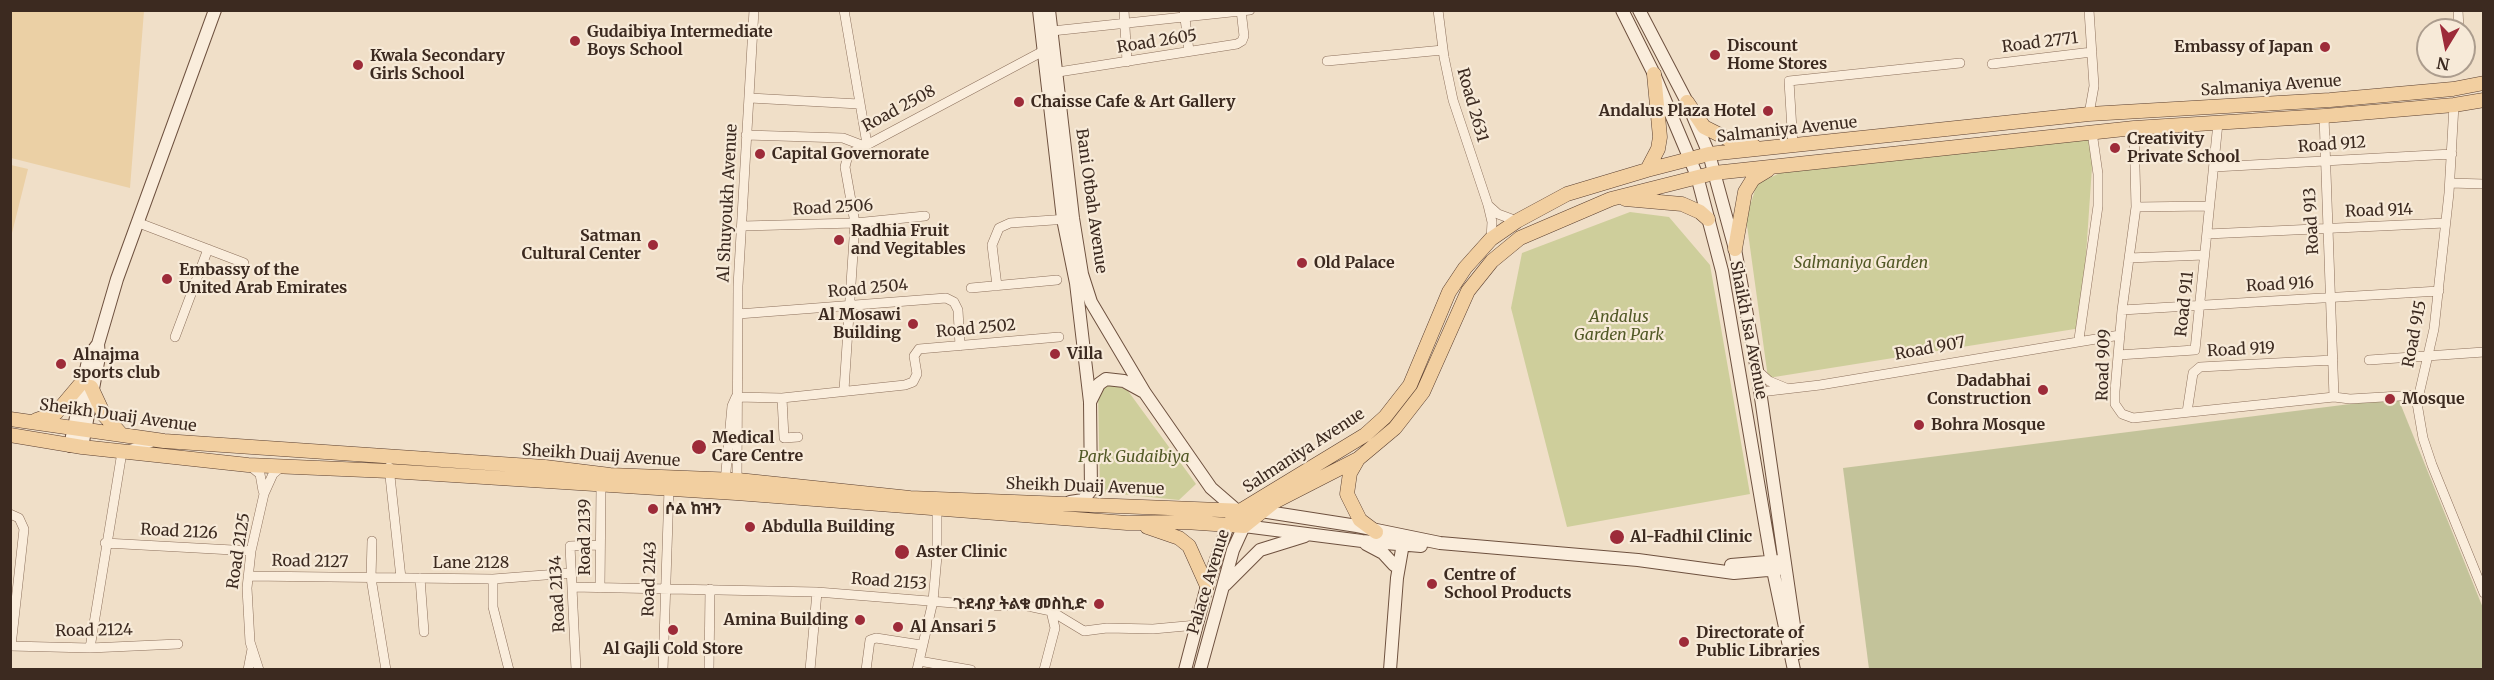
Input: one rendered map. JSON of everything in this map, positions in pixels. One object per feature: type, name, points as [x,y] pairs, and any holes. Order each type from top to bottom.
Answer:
[{"type":"main road","points":[[1647,170],[1658,148],[1660,137],[1654,74]]},
{"type":"main road","name":"Salmaniya Avenue","points":[[1240,511],[1365,435],[1385,417],[1410,385],[1449,292],[1465,268],[1491,239],[1517,221],[1567,194],[1709,154],[2089,114],[2330,100],[2453,89],[2484,83]]},
{"type":"main road","name":"Salmaniya Avenue","points":[[1261,511],[1358,459],[1395,428],[1417,401],[1468,291],[1492,261],[1520,238],[1611,199],[1714,173],[2134,128],[2324,116],[2454,105],[2484,100]]},
{"type":"main road","points":[[1687,102],[1704,127],[1734,142],[1765,149]]},
{"type":"main road","points":[[1735,249],[1745,192],[1753,179],[1771,168]]},
{"type":"main road","points":[[1611,199],[1672,202],[1700,212],[1708,219]]},
{"type":"main road","points":[[31,422],[56,413],[87,384],[104,415],[120,433]]},
{"type":"main road","name":"Sheikh Duaij Avenue","points":[[10,419],[164,441],[601,486],[669,489],[731,487],[937,510],[1127,523],[1244,526]]},
{"type":"main road","name":"Sheikh Duaij Avenue","points":[[10,435],[122,452],[248,465],[388,464],[910,498],[1069,502],[1261,511]]},
{"type":"main road","points":[[1358,459],[1350,473],[1347,494],[1360,520],[1376,532]]},
{"type":"main road","name":"Palace Avenue","points":[[1228,525],[1240,511]]},
{"type":"main road","name":"Palace Avenue","points":[[1244,526],[1261,511]]},
{"type":"main road","points":[[1127,523],[1162,531],[1189,546],[1207,586]]},
{"type":"street","points":[[76,446],[87,384],[99,357],[98,344],[117,279],[215,10]]},
{"type":"street","name":"Al Shuyoukh Avenue","points":[[731,487],[738,401],[736,397],[738,314],[754,10]]},
{"type":"street","points":[[844,10],[866,145],[848,155],[845,161],[855,223],[844,390]]},
{"type":"street","name":"Bani Otbah Avenue","points":[[1039,10],[1049,48],[1090,402],[1091,490],[1083,500],[1069,502]]},
{"type":"street","name":"Bani Otbah Avenue","points":[[1049,10],[1052,31],[1049,48]]},
{"type":"street","points":[[1124,10],[1127,62]]},
{"type":"street","points":[[1052,31],[1125,24],[1184,13],[1250,10]]},
{"type":"street","name":"Road 2631","points":[[1438,10],[1453,100],[1488,205],[1491,239]]},
{"type":"street","name":"Shaikh Isa Avenue","points":[[1622,10],[1654,74],[1697,176],[1722,271],[1729,318],[1801,669]]},
{"type":"street","name":"Shaikh Isa Avenue","points":[[1639,10],[1687,102],[1709,154],[1735,249],[1757,370],[1780,565],[1780,597],[1794,669]]},
{"type":"street","name":"Road 2771","points":[[2089,10],[2094,86],[2089,114]]},
{"type":"street","name":"Road 2605","points":[[1052,73],[1242,41],[1245,36],[1241,11]]},
{"type":"street","points":[[1184,13],[1190,51]]},
{"type":"street","name":"Road 2508","points":[[746,135],[843,138],[866,145],[1049,48]]},
{"type":"street","points":[[1327,61],[1443,50]]},
{"type":"street","name":"Road 2771","points":[[1992,64],[2092,52]]},
{"type":"street","points":[[1793,146],[1790,81],[1960,63]]},
{"type":"street","name":"Road 2508","points":[[750,98],[859,104]]},
{"type":"street","name":"Road 915","points":[[2454,105],[2450,183],[2439,291],[2428,355],[2417,394],[2418,413],[2423,438],[2484,593]]},
{"type":"street","name":"Road 913","points":[[2324,116],[2334,397]]},
{"type":"street","name":"Road 911","points":[[2118,355],[2195,350],[2218,123]]},
{"type":"street","name":"Road 909","points":[[2134,128],[2136,207],[2122,310],[2115,404],[2122,414],[2133,418],[2334,397],[2350,399],[2417,394]]},
{"type":"street","points":[[2079,339],[2098,206],[2098,174],[2092,132]]},
{"type":"street","name":"Road 912","points":[[2214,167],[2451,154]]},
{"type":"street","points":[[2450,183],[2484,184]]},
{"type":"street","points":[[1488,205],[1498,214],[1517,221]]},
{"type":"street","points":[[2136,207],[2208,206]]},
{"type":"street","name":"Road 2506","points":[[743,226],[855,223],[925,216]]},
{"type":"street","points":[[997,286],[992,245],[999,228],[1010,223],[1068,219]]},
{"type":"street","name":"Bani Otbah Avenue","points":[[1068,219],[1091,302],[1145,393],[1211,488],[1240,511]]},
{"type":"street","points":[[139,223],[244,263]]},
{"type":"street","name":"Road 914","points":[[2207,234],[2445,223]]},
{"type":"street","points":[[175,337],[208,249]]},
{"type":"street","name":"Road 911","points":[[2129,258],[2204,255]]},
{"type":"street","points":[[971,288],[1057,280]]},
{"type":"street","name":"Road 916","points":[[2122,310],[2439,291]]},
{"type":"street","name":"Road 2504","points":[[738,314],[946,298],[954,302],[958,310],[960,346]]},
{"type":"street","points":[[1729,318],[1737,336],[1746,378],[1760,392]]},
{"type":"street","name":"Road 907","points":[[1760,392],[1772,392],[1786,387],[1820,385],[2079,339],[2120,334]]},
{"type":"street","name":"Road 2502","points":[[736,397],[782,398],[913,382],[916,374],[914,356],[919,349],[1059,337]]},
{"type":"street","points":[[2193,374],[2195,350]]},
{"type":"street","points":[[2370,360],[2484,352]]},
{"type":"street","name":"Road 919","points":[[2187,412],[2193,374],[2200,367],[2333,360]]},
{"type":"street","points":[[1757,370],[1769,381],[1786,387]]},
{"type":"street","points":[[1090,402],[1096,388],[1106,379],[1124,381],[1145,393]]},
{"type":"street","name":"Al Shuyoukh Avenue","points":[[731,487],[732,406],[736,397]]},
{"type":"street","points":[[782,398],[784,438],[798,437]]},
{"type":"street","points":[[90,648],[105,543],[116,502],[122,452],[144,443],[164,441]]},
{"type":"street","points":[[388,464],[401,578]]},
{"type":"street","name":"Road 2125","points":[[248,465],[260,474],[264,494]]},
{"type":"street","name":"Road 2125","points":[[259,669],[252,649],[246,602],[248,576],[251,551],[264,494],[273,474],[283,466]]},
{"type":"street","name":"Road 2139","points":[[600,588],[601,486]]},
{"type":"street","name":"Road 2143","points":[[663,669],[669,489]]},
{"type":"street","points":[[937,510],[937,556],[933,601],[918,665],[971,669]]},
{"type":"street","points":[[1240,511],[1244,526]]},
{"type":"street","name":"Sheikh Duaij Avenue","points":[[1261,511],[1357,526],[1400,540]]},
{"type":"street","name":"Road 2124","points":[[10,514],[19,518],[24,529],[11,646],[90,648],[177,644]]},
{"type":"street","name":"Palace Avenue","points":[[1185,669],[1207,586],[1228,525]]},
{"type":"street","name":"Sheikh Duaij Avenue","points":[[1244,526],[1362,541],[1400,540],[1440,543],[1703,568],[1734,573],[1780,565]]},
{"type":"street","name":"Palace Avenue","points":[[1200,669],[1233,550],[1244,526]]},
{"type":"street","points":[[1222,588],[1260,549],[1273,543],[1313,534]]},
{"type":"street","points":[[1396,578],[1394,565],[1400,540]]},
{"type":"street","points":[[1390,669],[1400,540]]},
{"type":"street","name":"Road 2127","points":[[372,541],[371,578],[386,669]]},
{"type":"street","points":[[1362,541],[1383,553],[1394,565]]},
{"type":"street","name":"Road 2126","points":[[105,543],[251,551]]},
{"type":"street","name":"Road 2134","points":[[576,669],[570,546],[599,545]]},
{"type":"street","name":"Sheikh Duaij Avenue","points":[[1703,568],[1780,565]]},
{"type":"street","name":"Lane 2128","points":[[371,578],[493,579],[571,573]]},
{"type":"street","points":[[1734,573],[1763,579],[1773,586],[1780,597]]},
{"type":"street","name":"Road 2127","points":[[248,576],[371,578]]},
{"type":"street","points":[[420,578],[424,632]]},
{"type":"street","points":[[493,579],[493,607],[509,669]]},
{"type":"street","name":"Road 2153","points":[[572,587],[817,592],[1023,605],[1051,611],[1084,631],[1197,625]]},
{"type":"street","points":[[709,669],[710,589]]},
{"type":"street","points":[[810,669],[817,592]]},
{"type":"street","points":[[1044,669],[1055,628],[1051,611]]},
{"type":"street","points":[[866,669],[870,640],[876,638],[921,645]]},
{"type":"street","name":"Road 2125","points":[[248,669],[252,649]]},
{"type":"green space","name":"Salmaniya Garden","points":[[2094,138],[2081,328],[1768,378],[1746,218],[1757,184],[1780,173]]},
{"type":"green space","name":"Andalus Garden Park","points":[[1630,212],[1669,217],[1710,265],[1750,494],[1567,527],[1511,308],[1522,253]]},
{"type":"green space","name":"Park Gudaibiya","points":[[1113,384],[1128,391],[1196,484],[1179,500],[1100,492],[1098,389]]},
{"type":"green space","points":[[2398,398],[2483,608],[2483,669],[1869,669],[1843,468]]},
{"type":"sand","points":[[10,11],[144,11],[130,188],[11,158]]},
{"type":"sand","points":[[10,165],[28,169],[11,237]]},
{"type":"place","name":"Gudaibiya Intermediate Boys School","points":[[575,41]]},
{"type":"place","name":"Embassy of Japan","points":[[2325,47]]},
{"type":"place","name":"Discount Home Stores","points":[[1715,55]]},
{"type":"place","name":"Kwala Secondary Girls School","points":[[358,65]]},
{"type":"place","name":"Chaisse Cafe & Art Gallery","points":[[1019,102]]},
{"type":"place","name":"Andalus Plaza Hotel","points":[[1768,111]]},
{"type":"place","name":"Creativity Private School","points":[[2115,148]]},
{"type":"place","name":"Capital Governorate","points":[[760,154]]},
{"type":"place","name":"Radhia Fruit and Vegitables","points":[[839,240]]},
{"type":"place","name":"Satman Cultural Center","points":[[653,245]]},
{"type":"place","name":"Old Palace","points":[[1302,263]]},
{"type":"place","name":"Embassy of the United Arab Emirates","points":[[167,279]]},
{"type":"place","name":"Al Mosawi Building","points":[[913,324]]},
{"type":"place","name":"Villa","points":[[1055,354]]},
{"type":"place","name":"Alnajma sports club","points":[[61,364]]},
{"type":"place","name":"Dadabhai Construction","points":[[2043,390]]},
{"type":"place","name":"Mosque","points":[[2390,399]]},
{"type":"place","name":"Bohra Mosque","points":[[1919,425]]},
{"type":"place","name":"Medical Care Centre","points":[[699,447]]},
{"type":"place","name":"ሶል ከዝን","points":[[653,509]]},
{"type":"place","name":"Abdulla Building","points":[[750,527]]},
{"type":"place","name":"Al-Fadhil Clinic","points":[[1617,537]]},
{"type":"place","name":"Aster Clinic","points":[[902,552]]},
{"type":"place","name":"Centre of School Products","points":[[1432,584]]},
{"type":"place","name":"ጉደብያ ትልቁ መስኪድ","points":[[1099,604]]},
{"type":"place","name":"Amina Building","points":[[860,620]]},
{"type":"place","name":"Al Ansari 5","points":[[898,627]]},
{"type":"place","name":"Al Gajli Cold Store","points":[[673,630]]},
{"type":"place","name":"Directorate of Public Libraries","points":[[1684,642]]}]
